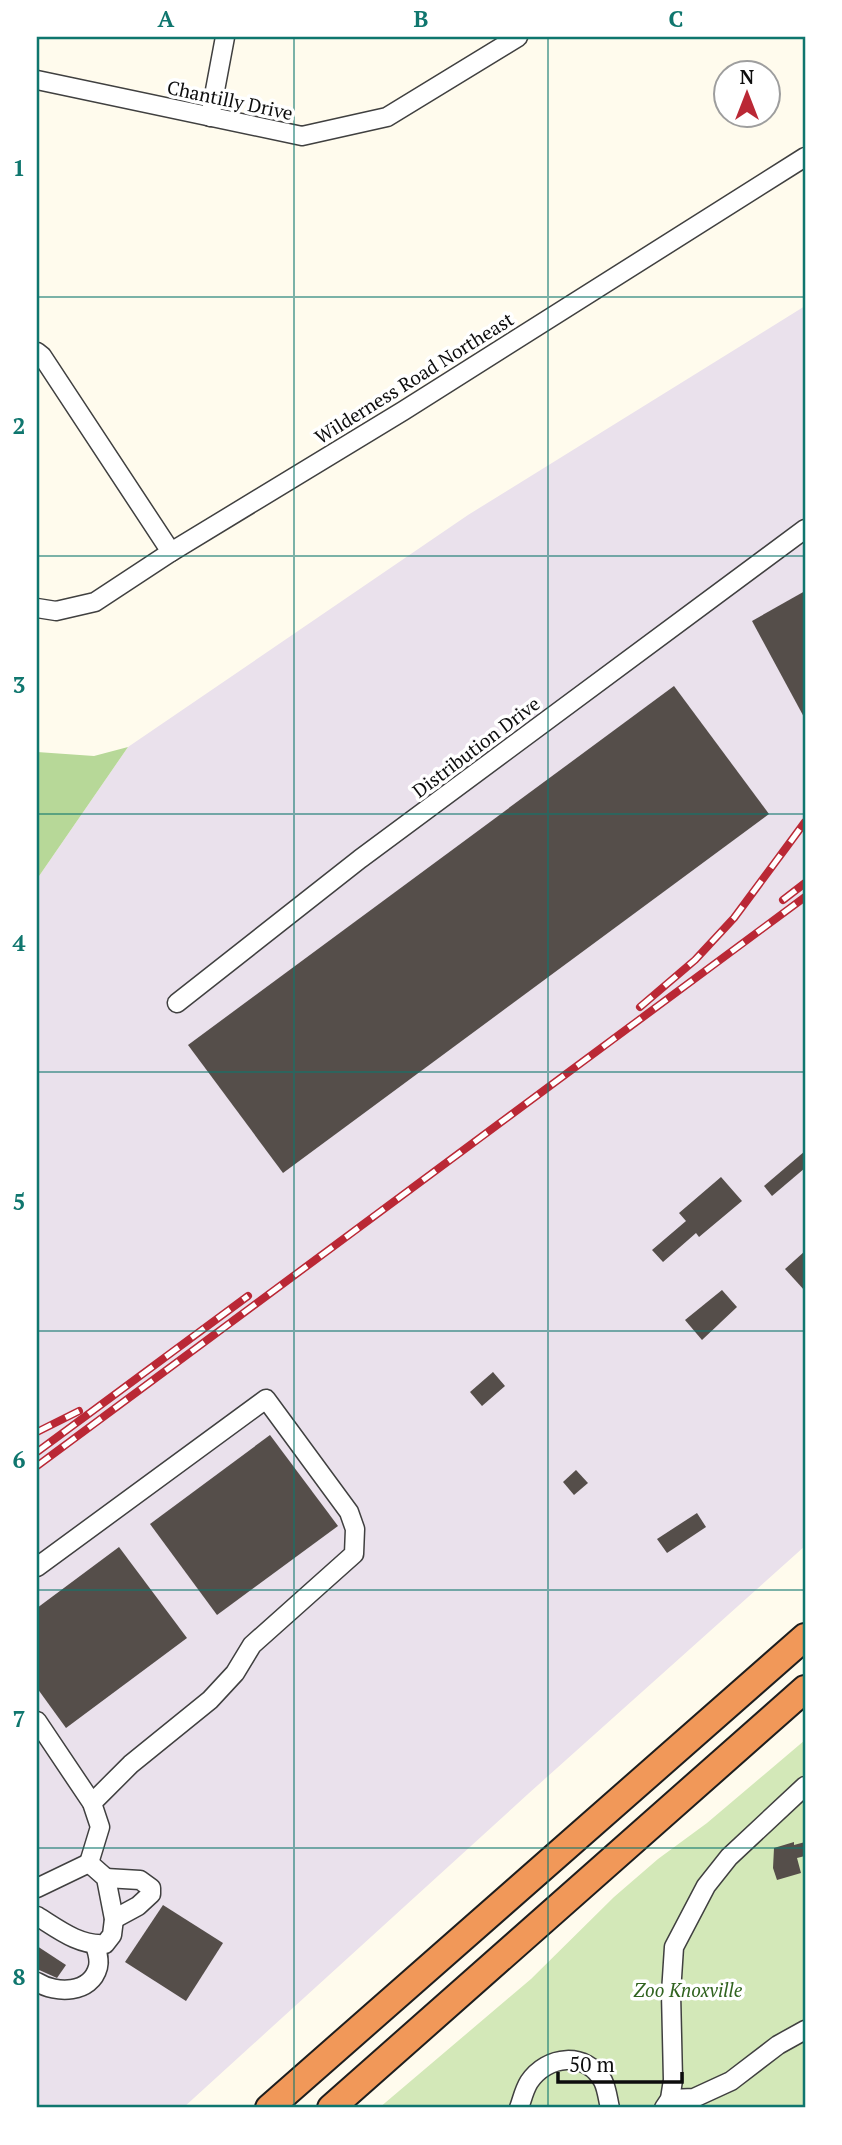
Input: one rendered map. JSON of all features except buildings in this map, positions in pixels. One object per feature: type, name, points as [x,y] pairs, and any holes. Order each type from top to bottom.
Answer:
[{"type":"highway","points":[[269,2108],[805,1637]]},
{"type":"highway","points":[[331,2108],[805,1689]]},
{"type":"street","points":[[210,117],[225,37]]},
{"type":"street","name":"Chantilly Drive","points":[[37,80],[302,136],[387,117],[518,37]]},
{"type":"street","name":"Wilderness Road Northeast","points":[[37,608],[55,611],[95,602],[805,157]]},
{"type":"street","points":[[37,352],[171,552]]},
{"type":"street","name":"Distribution Drive","points":[[177,1003],[360,859],[805,529]]},
{"type":"street","points":[[37,1567],[266,1399],[349,1512],[355,1529],[354,1554],[343,1567],[317,1586],[252,1645],[235,1673],[210,1700],[131,1764],[92,1803]]},
{"type":"street","points":[[37,1721],[92,1803],[100,1828],[89,1863],[37,1888]]},
{"type":"street","points":[[805,1786],[729,1857],[706,1886],[674,1947],[671,1993],[673,2080],[667,2104],[694,2098],[731,2081],[778,2045],[805,2029]]},
{"type":"street","points":[[37,1916],[79,1941],[95,1945],[105,1944],[112,1935],[114,1919],[107,1886],[89,1863]]},
{"type":"street","points":[[107,1886],[132,1880],[143,1881],[151,1888],[151,1894],[138,1906],[114,1919]]},
{"type":"street","points":[[37,1982],[43,1987],[67,1991],[88,1982],[98,1968],[99,1959],[95,1945]]},
{"type":"street","points":[[519,2108],[529,2082],[542,2068],[565,2058],[587,2063],[603,2081],[610,2108]]},
{"type":"shaded area","points":[[805,306],[805,1546],[183,2108],[37,2108],[37,879],[128,747],[468,515]]},
{"type":"green space","points":[[128,747],[37,879],[37,752],[94,756]]},
{"type":"green space","name":"Zoo Knoxville","points":[[805,1740],[805,2108],[379,2108],[531,1979],[614,1897]]},
{"type":"railway","points":[[640,1007],[695,960],[734,918],[805,822]]},
{"type":"railway","points":[[783,900],[805,883]]},
{"type":"railway","points":[[37,1466],[805,897]]},
{"type":"railway","points":[[37,1452],[248,1296]]},
{"type":"railway","points":[[37,1432],[79,1411]]}]
